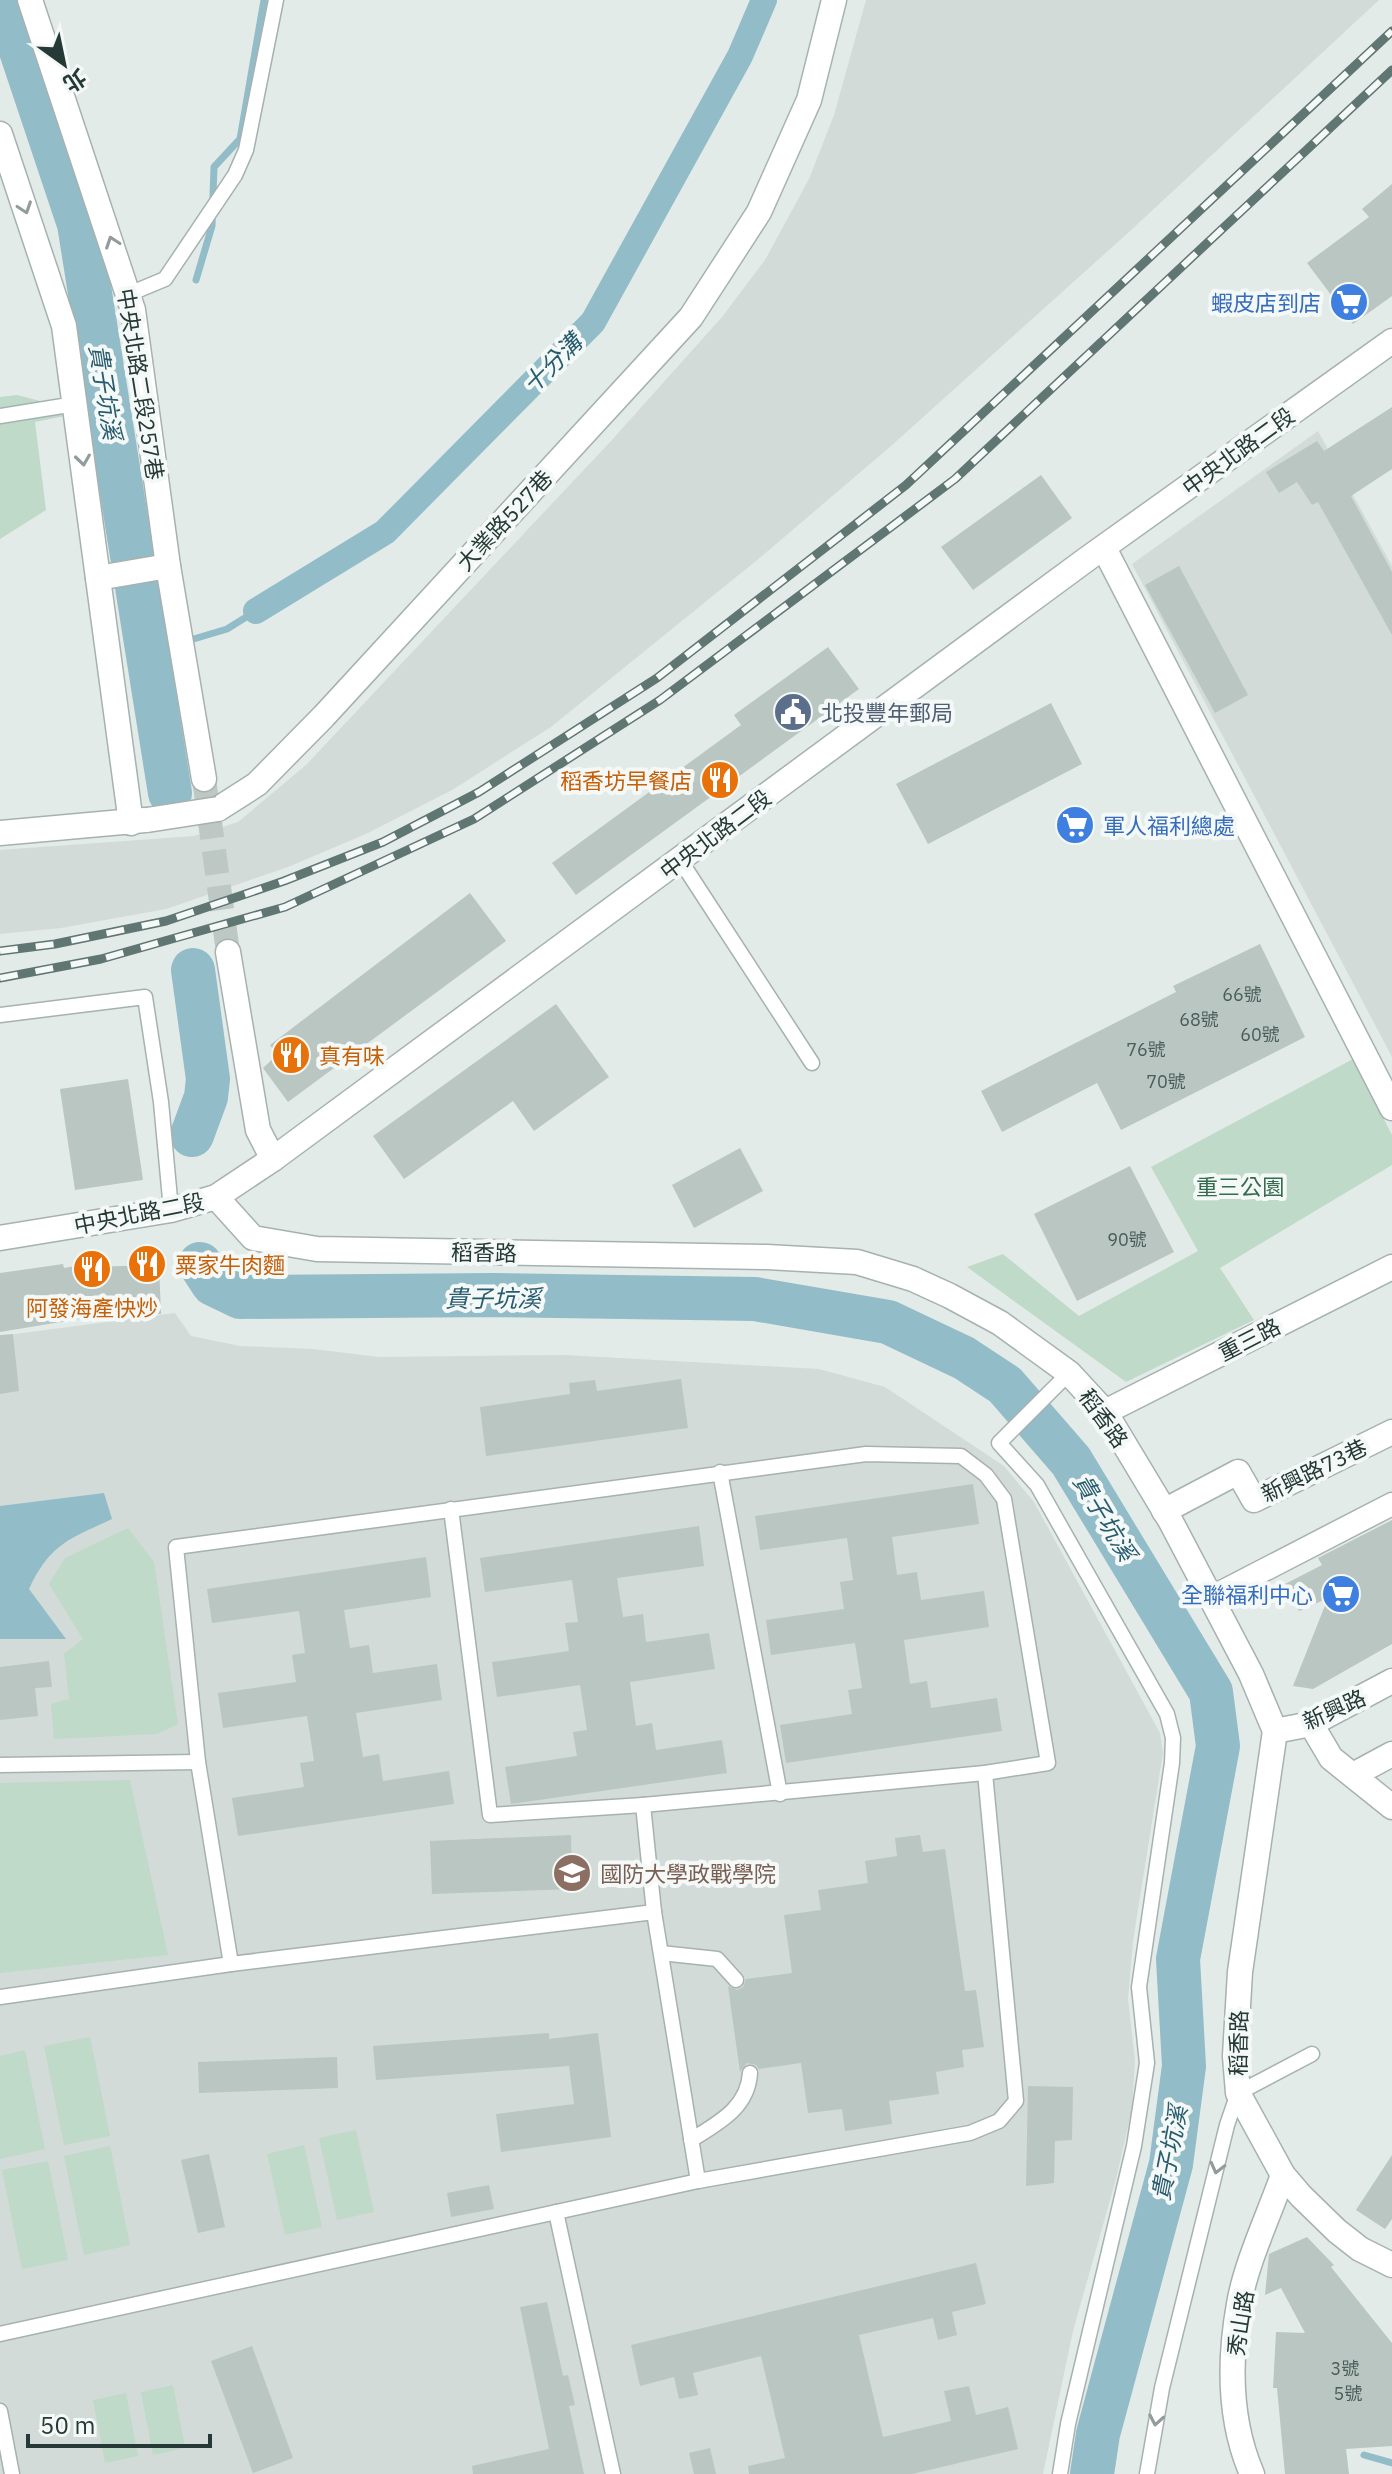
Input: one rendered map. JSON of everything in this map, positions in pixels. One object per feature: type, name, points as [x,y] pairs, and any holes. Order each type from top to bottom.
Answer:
[{"type":"street","name":"中央北路二段257巷","points":[[30,0],[129,294],[168,566],[204,779]]},
{"type":"street","name":"大業路527巷","points":[[0,833],[139,822],[218,809],[257,784],[324,716],[691,317],[759,212],[809,100],[834,0]]},
{"type":"street","points":[[0,134],[64,326],[98,578],[139,822]]},
{"type":"street","name":"中央北路二段","points":[[0,1238],[171,1210],[216,1197],[273,1159],[1104,548],[1392,341]]},
{"type":"street","points":[[1104,548],[1392,1108]]},
{"type":"street","points":[[98,578],[168,566]]},
{"type":"street","points":[[228,952],[258,1130],[273,1159]]},
{"type":"street","name":"稻香路","points":[[216,1197],[253,1238],[317,1249],[751,1256],[857,1262],[913,1279],[950,1296],[1000,1323],[1069,1373],[1105,1412],[1164,1511],[1251,1674],[1275,1731],[1240,1972],[1235,2056],[1238,2093],[1283,2175],[1337,2231],[1360,2249],[1390,2262]]},
{"type":"street","name":"重三路","points":[[1105,1412],[1392,1267]]},
{"type":"street","name":"新興路73巷","points":[[1164,1511],[1238,1472],[1254,1500],[1392,1432]]},
{"type":"street","points":[[1210,1598],[1392,1504]]},
{"type":"street","name":"新興路","points":[[1275,1731],[1311,1724],[1392,1681]]},
{"type":"street","points":[[1311,1724],[1331,1758],[1392,1807]]},
{"type":"street","points":[[1353,1775],[1392,1754]]},
{"type":"street","name":"秀山路","points":[[1252,2474],[1233,2407],[1239,2301],[1283,2175]]},
{"type":"lane","points":[[129,294],[165,279],[235,175],[246,150],[276,0]]},
{"type":"lane","points":[[0,416],[75,404]]},
{"type":"lane","points":[[680,860],[812,1063]]},
{"type":"lane","points":[[0,1015],[145,997],[161,1102],[171,1210]]},
{"type":"lane","points":[[1060,2474],[1068,2424],[1134,2146],[1147,2063],[1139,1987],[1173,1738],[1167,1714],[1037,1485],[999,1443],[1069,1373]]},
{"type":"lane","points":[[231,1964],[198,1762],[176,1547],[451,1509],[720,1472],[866,1454],[961,1456],[986,1475],[1004,1499],[1048,1763],[985,1773],[780,1794],[490,1815],[451,1509]]},
{"type":"lane","points":[[720,1472],[780,1794]]},
{"type":"lane","points":[[0,1765],[198,1762]]},
{"type":"lane","points":[[0,2334],[698,2181],[970,2133],[999,2121],[1016,2101],[985,1773]]},
{"type":"lane","points":[[643,1805],[654,1912],[698,2181]]},
{"type":"lane","points":[[0,1997],[231,1964],[654,1912]]},
{"type":"lane","points":[[661,1953],[717,1959],[736,1980]]},
{"type":"lane","points":[[1147,2474],[1162,2388],[1227,2125],[1238,2093],[1312,2054]]},
{"type":"lane","points":[[691,2140],[734,2112],[749,2086],[750,2073]]},
{"type":"lane","points":[[556,2212],[613,2474]]},
{"type":"lane","points":[[0,2411],[12,2474]]},
{"type":"shaded area","points":[[866,0],[1379,0],[1129,232],[891,446],[762,556],[551,727],[452,790],[368,833],[288,867],[166,909],[61,928],[0,934],[0,850],[194,836],[238,822],[306,765],[611,441],[722,317],[765,260],[809,179],[834,115]]},
{"type":"shaded area","points":[[1318,431],[1392,566],[1392,1057],[1132,564]]},
{"type":"shaded area","name":"國防大學政戰學院","points":[[175,1313],[191,1336],[240,1346],[313,1349],[379,1357],[565,1355],[819,1369],[885,1387],[1004,1466],[1034,1502],[1160,1733],[1163,1753],[1133,1941],[1128,1999],[1135,2060],[1132,2109],[1116,2179],[1073,2331],[1043,2474],[0,2474],[0,1336]]},
{"type":"green space","points":[[17,395],[44,402],[65,416],[35,422],[46,510],[0,539],[0,397]]},
{"type":"green space","name":"重三公園","points":[[1353,1059],[1392,1135],[1392,1165],[1220,1268],[1254,1320],[1126,1382],[967,1267],[1003,1254],[1079,1316],[1198,1251],[1151,1167]]},
{"type":"green space","points":[[128,1528],[154,1562],[178,1724],[157,1734],[54,1739],[51,1704],[69,1699],[64,1654],[83,1639],[49,1584],[65,1558]]},
{"type":"green space","points":[[130,1780],[168,1955],[0,1973],[0,1783]]},
{"type":"green space","points":[[90,2037],[110,2136],[64,2145],[44,2046]]},
{"type":"green space","points":[[25,2050],[45,2149],[0,2159],[0,2056]]},
{"type":"green space","points":[[356,2130],[374,2212],[337,2220],[319,2138]]},
{"type":"green space","points":[[304,2145],[322,2227],[285,2235],[267,2154]]},
{"type":"green space","points":[[110,2146],[130,2245],[84,2255],[64,2156]]},
{"type":"green space","points":[[48,2161],[68,2260],[22,2269],[2,2170]]},
{"type":"green space","points":[[173,2385],[185,2448],[153,2455],[141,2392]]},
{"type":"green space","points":[[126,2393],[138,2456],[105,2463],[93,2400]]},
{"type":"water","points":[[104,1493],[112,1519],[53,1552],[29,1589],[66,1639],[0,1639],[0,1506]]},
{"type":"building","points":[[1392,184],[1392,296],[1353,324],[1307,263],[1369,217],[1362,209]]},
{"type":"building","points":[[1392,407],[1392,469],[1351,496],[1392,572],[1392,635],[1318,502],[1312,505],[1297,482],[1279,493],[1266,472],[1317,441],[1324,451]]},
{"type":"building","points":[[1041,475],[1072,518],[973,590],[941,547]]},
{"type":"building","points":[[1179,566],[1248,695],[1215,713],[1145,585]]},
{"type":"building","points":[[828,647],[859,689],[576,895],[552,863],[741,725],[734,715]]},
{"type":"building","points":[[1051,703],[1082,764],[928,844],[896,784]]},
{"type":"building","points":[[470,893],[506,941],[288,1102],[263,1068],[277,1055],[270,1045]]},
{"type":"building","points":[[1260,944],[1305,1037],[1121,1130],[1097,1083],[1002,1132],[981,1091],[1176,992],[1173,986]]},
{"type":"building","points":[[556,1004],[609,1077],[534,1131],[513,1101],[404,1179],[373,1136]]},
{"type":"building","points":[[128,1079],[143,1180],[75,1190],[60,1089]]},
{"type":"building","points":[[740,1148],[763,1191],[694,1228],[672,1185]]},
{"type":"building","points":[[1130,1166],[1174,1252],[1077,1301],[1034,1214]]},
{"type":"building","points":[[63,1264],[64,1268],[86,1264],[87,1267],[159,1265],[161,1314],[97,1316],[0,1332],[0,1273]]},
{"type":"building","points":[[13,1334],[19,1391],[0,1394],[0,1335]]},
{"type":"building","points":[[681,1379],[688,1428],[486,1456],[480,1407],[570,1394],[569,1383],[595,1380],[597,1391]]},
{"type":"building","points":[[973,1484],[979,1524],[892,1537],[897,1575],[917,1572],[921,1600],[984,1591],[989,1627],[904,1640],[910,1684],[927,1681],[931,1708],[997,1698],[1002,1731],[786,1763],[780,1725],[852,1714],[848,1690],[862,1688],[855,1643],[771,1655],[766,1620],[844,1609],[840,1582],[853,1580],[847,1538],[760,1550],[755,1516]]},
{"type":"building","name":"全聯福利中心","points":[[1392,1520],[1392,1644],[1313,1689],[1293,1686],[1328,1598],[1299,1611],[1285,1584],[1322,1565],[1318,1558]]},
{"type":"building","points":[[699,1526],[704,1566],[617,1578],[623,1617],[643,1614],[646,1642],[709,1633],[715,1669],[630,1682],[636,1726],[652,1723],[656,1750],[722,1740],[727,1773],[511,1804],[505,1767],[577,1756],[573,1732],[587,1730],[580,1685],[497,1697],[492,1662],[569,1651],[565,1623],[578,1622],[572,1580],[485,1592],[480,1558]]},
{"type":"building","points":[[426,1557],[431,1597],[344,1610],[350,1648],[369,1645],[373,1673],[437,1664],[442,1700],[356,1713],[363,1757],[379,1754],[383,1781],[449,1771],[454,1804],[238,1836],[232,1798],[304,1787],[300,1763],[314,1761],[307,1716],[223,1728],[218,1693],[296,1682],[292,1655],[305,1653],[299,1611],[212,1623],[207,1589]]},
{"type":"building","points":[[49,1661],[52,1687],[35,1688],[38,1716],[0,1720],[0,1667]]},
{"type":"building","points":[[571,1835],[572,1889],[432,1894],[430,1841]]},
{"type":"building","points":[[920,1835],[923,1852],[945,1849],[965,1991],[976,1990],[984,2047],[962,2050],[964,2067],[936,2072],[939,2094],[889,2101],[892,2124],[845,2131],[842,2109],[808,2113],[801,2063],[759,2069],[747,2063],[740,2072],[728,1986],[737,1990],[743,1987],[746,1979],[792,1973],[784,1915],[821,1910],[818,1890],[868,1883],[865,1861],[897,1856],[895,1838]]},
{"type":"building","points":[[549,2033],[549,2039],[598,2033],[611,2137],[501,2152],[496,2114],[574,2104],[569,2066],[376,2080],[373,2046]]},
{"type":"building","points":[[337,2057],[338,2088],[199,2093],[198,2062]]},
{"type":"building","points":[[1028,2086],[1073,2087],[1072,2140],[1055,2141],[1054,2183],[1026,2186]]},
{"type":"building","points":[[209,2154],[225,2227],[198,2233],[181,2160]]},
{"type":"building","points":[[1392,2155],[1392,2219],[1385,2229],[1356,2210]]},
{"type":"building","points":[[489,2185],[494,2209],[451,2217],[447,2193]]},
{"type":"building","points":[[1307,2237],[1334,2265],[1331,2267],[1392,2343],[1392,2446],[1346,2449],[1349,2474],[1285,2474],[1277,2388],[1273,2388],[1276,2332],[1305,2333],[1281,2288],[1265,2295],[1269,2254]]},
{"type":"building","points":[[976,2263],[986,2304],[952,2312],[957,2335],[938,2340],[933,2318],[859,2335],[883,2437],[951,2421],[944,2391],[969,2386],[976,2415],[1008,2407],[1018,2449],[912,2474],[749,2474],[748,2466],[785,2458],[761,2356],[693,2373],[698,2395],[679,2399],[674,2377],[640,2386],[631,2345]]},
{"type":"building","points":[[547,2302],[563,2376],[568,2375],[575,2405],[569,2406],[584,2474],[473,2474],[472,2466],[549,2449],[520,2307]]},
{"type":"building","points":[[252,2346],[293,2458],[253,2473],[211,2361]]},
{"type":"building","points":[[710,2448],[716,2474],[694,2474],[689,2453]]},
{"type":"waterway","name":"貴子坑溪","points":[[4,0],[79,224],[170,793]]},
{"type":"waterway","points":[[196,280],[212,226],[214,167],[240,139],[264,0]]},
{"type":"waterway","name":"十分溝","points":[[256,611],[385,532],[593,322],[740,56],[764,0]]},
{"type":"waterway","points":[[147,653],[227,629],[256,611]]},
{"type":"waterway","name":"貴子坑溪","points":[[192,1135],[206,1097],[208,1079],[193,970]]},
{"type":"waterway","name":"貴子坑溪","points":[[200,1264],[213,1284],[240,1297],[493,1295],[755,1299],[888,1322],[964,1358],[1005,1385],[1071,1461],[1211,1692],[1218,1746],[1178,1959],[1184,2066],[1171,2164],[1098,2434],[1092,2474]]},
{"type":"waterway","points":[[1073,1465],[1081,1460],[1081,1456]]},
{"type":"waterway","points":[[1364,2455],[1392,2463]]},
{"type":"tunnel","points":[[204,779],[228,952]]},
{"type":"railway","points":[[0,951],[55,944],[166,921],[284,881],[383,842],[479,792],[657,678],[906,485],[1392,31]]},
{"type":"railway","points":[[0,978],[101,959],[285,907],[474,819],[660,700],[955,479],[1392,70]]},
{"type":"place","name":"蝦皮店到店","points":[[1349,302]]},
{"type":"place","name":"北投豐年郵局","points":[[793,712]]},
{"type":"place","name":"稻香坊早餐店","points":[[720,780]]},
{"type":"place","name":"軍人福利總處","points":[[1075,825]]},
{"type":"place","name":"真有味","points":[[291,1055]]},
{"type":"place","name":"粟家牛肉麵","points":[[147,1264]]},
{"type":"place","name":"阿發海產快炒","points":[[92,1269]]},
{"type":"place","name":"全聯福利中心","points":[[1341,1594]]},
{"type":"place","name":"國防大學政戰學院","points":[[572,1873]]}]
